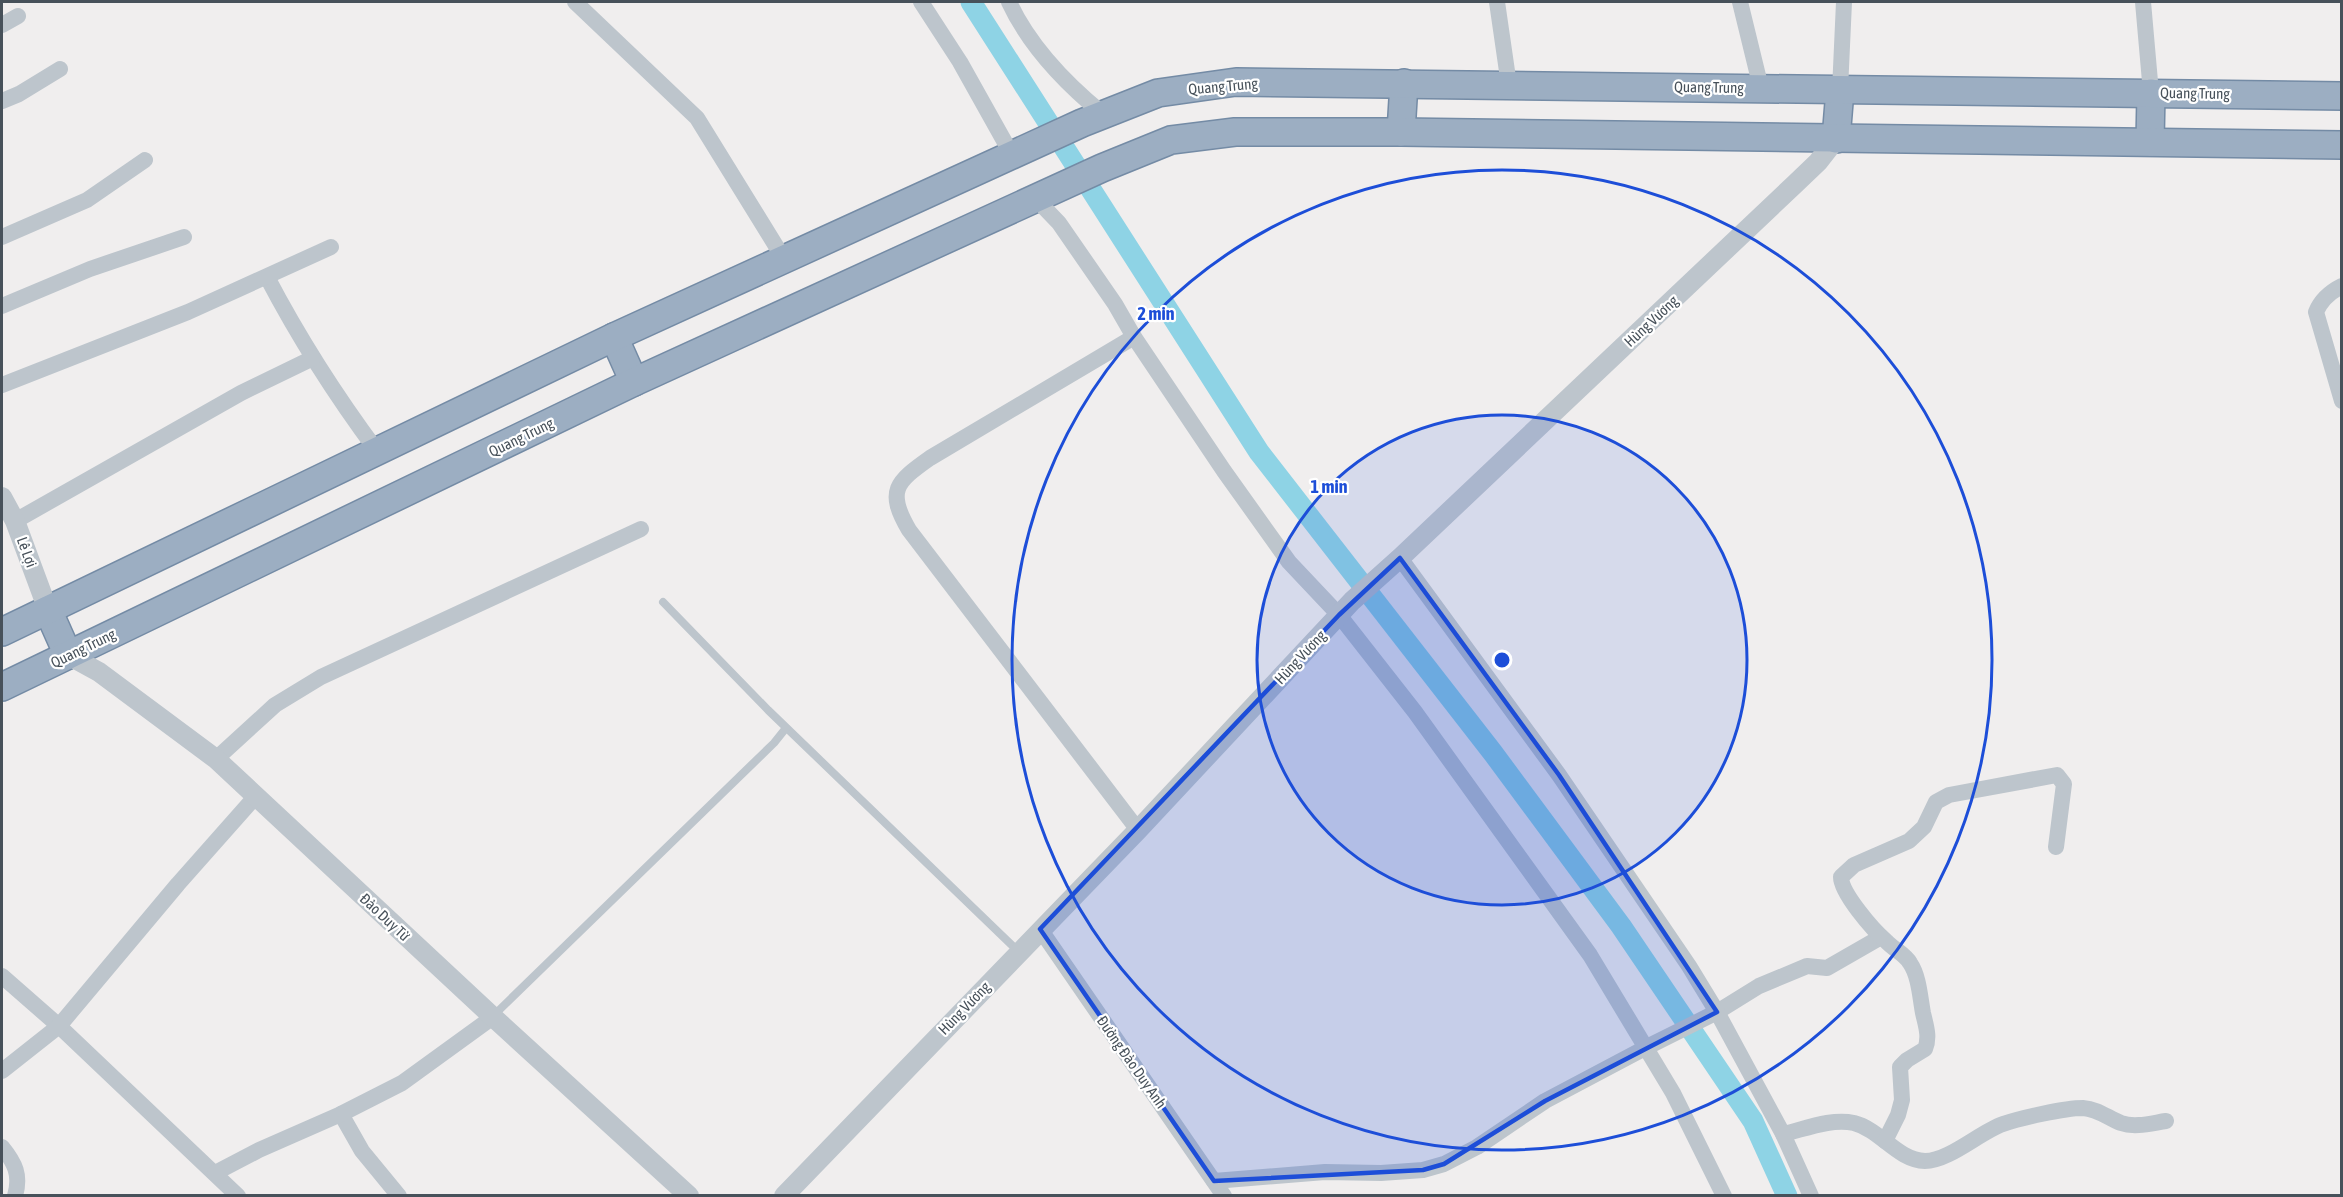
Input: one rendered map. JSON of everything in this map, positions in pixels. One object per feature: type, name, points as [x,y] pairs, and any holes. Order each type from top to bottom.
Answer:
[{"type":"highway","name":"Quang Trung","points":[[1019,152],[1158,93],[1236,82],[2342,96]]},
{"type":"highway","points":[[1404,83],[1401,132],[2342,145]]},
{"type":"highway","points":[[1836,139],[1840,90]]},
{"type":"highway","points":[[2150,142],[2151,93]]},
{"type":"highway","name":"Quang Trung","points":[[2,687],[634,382],[1102,168],[1171,140],[1235,132],[1401,132]]},
{"type":"highway","points":[[2,632],[614,337],[1019,152]]},
{"type":"highway","points":[[614,337],[634,382]]},
{"type":"highway","points":[[48,610],[68,655]]},
{"type":"street","points":[[576,2],[697,118],[784,259]]},
{"type":"street","points":[[921,2],[1019,152]]},
{"type":"street","points":[[1009,2],[1034,45],[1075,91],[1093,119]]},
{"type":"street","points":[[1497,2],[1509,84]]},
{"type":"street","points":[[1740,2],[1761,88]]},
{"type":"street","points":[[1840,90],[1844,2]]},
{"type":"street","points":[[2143,2],[2151,93]]},
{"type":"street","points":[[2,25],[18,16]]},
{"type":"street","points":[[2,101],[20,94],[60,69]]},
{"type":"street","name":"Hùng Vương","points":[[784,1196],[1018,951],[1138,830],[1345,608],[1795,184],[1818,162],[1836,139]]},
{"type":"street","points":[[2,237],[87,200],[145,160]]},
{"type":"street","points":[[1040,197],[1115,304],[1134,337],[1224,471],[1289,562],[1345,608],[1415,712],[1590,955],[1649,1045],[1724,1196]]},
{"type":"street","points":[[2,306],[90,269],[184,237]]},
{"type":"street","points":[[2,385],[188,312],[330,247]]},
{"type":"street","points":[[267,277],[295,330],[345,408],[377,451]]},
{"type":"street","points":[[2342,286],[2328,295],[2320,303],[2316,312],[2342,401]]},
{"type":"street","points":[[1134,337],[930,459],[902,481],[897,490],[896,503],[909,530],[1138,830]]},
{"type":"street","points":[[15,521],[241,393],[313,358]]},
{"type":"street","name":"Lê Lợi","points":[[2,496],[15,521],[48,610]]},
{"type":"street","points":[[216,759],[275,705],[321,677],[640,529]]},
{"type":"street","points":[[1396,562],[1559,775],[1689,966],[1782,1134],[1811,1196]]},
{"type":"street","name":"Đào Duy Từ","points":[[68,655],[99,672],[216,759],[689,1196]]},
{"type":"street","points":[[1886,1141],[1902,1100],[1900,1067],[1925,1049],[1928,1038],[1920,994],[1911,964],[1881,937],[1848,896],[1840,881],[1841,877],[1854,865],[1909,841],[1924,827],[1936,802],[1949,795],[2059,776],[2064,784],[2056,847]]},
{"type":"street","points":[[2,1071],[58,1026],[255,797]]},
{"type":"street","name":"Đường Đào Duy Anh","points":[[1040,929],[1224,1196]]},
{"type":"street","points":[[1214,1180],[1325,1172],[1381,1173],[1423,1170],[1444,1164],[1477,1147],[1545,1101],[1649,1045],[1714,1014],[1759,986],[1807,966],[1827,968],[1881,937]]},
{"type":"street","points":[[2,976],[238,1196]]},
{"type":"street","points":[[215,1173],[300,1130],[341,1114],[402,1083],[493,1017]]},
{"type":"street","points":[[1782,1134],[1840,1121],[1862,1126],[1908,1157],[1927,1161],[1950,1152],[2002,1124],[2071,1109],[2084,1108],[2128,1125],[2166,1121]]},
{"type":"street","points":[[341,1114],[362,1151],[399,1196]]},
{"type":"street","points":[[2,1147],[16,1169],[19,1181],[15,1196]]},
{"type":"lane","points":[[663,602],[786,728],[1018,951]]},
{"type":"lane","points":[[493,1017],[774,743],[786,728]]},
{"type":"highlighted area","points":[[1400,558],[1559,775],[1717,1012],[1545,1101],[1444,1164],[1423,1170],[1214,1181],[1040,929],[1339,615]]},
{"type":"waterway","points":[[971,2],[1259,452],[1493,753],[1621,926],[1753,1121],[1787,1196]]}]
